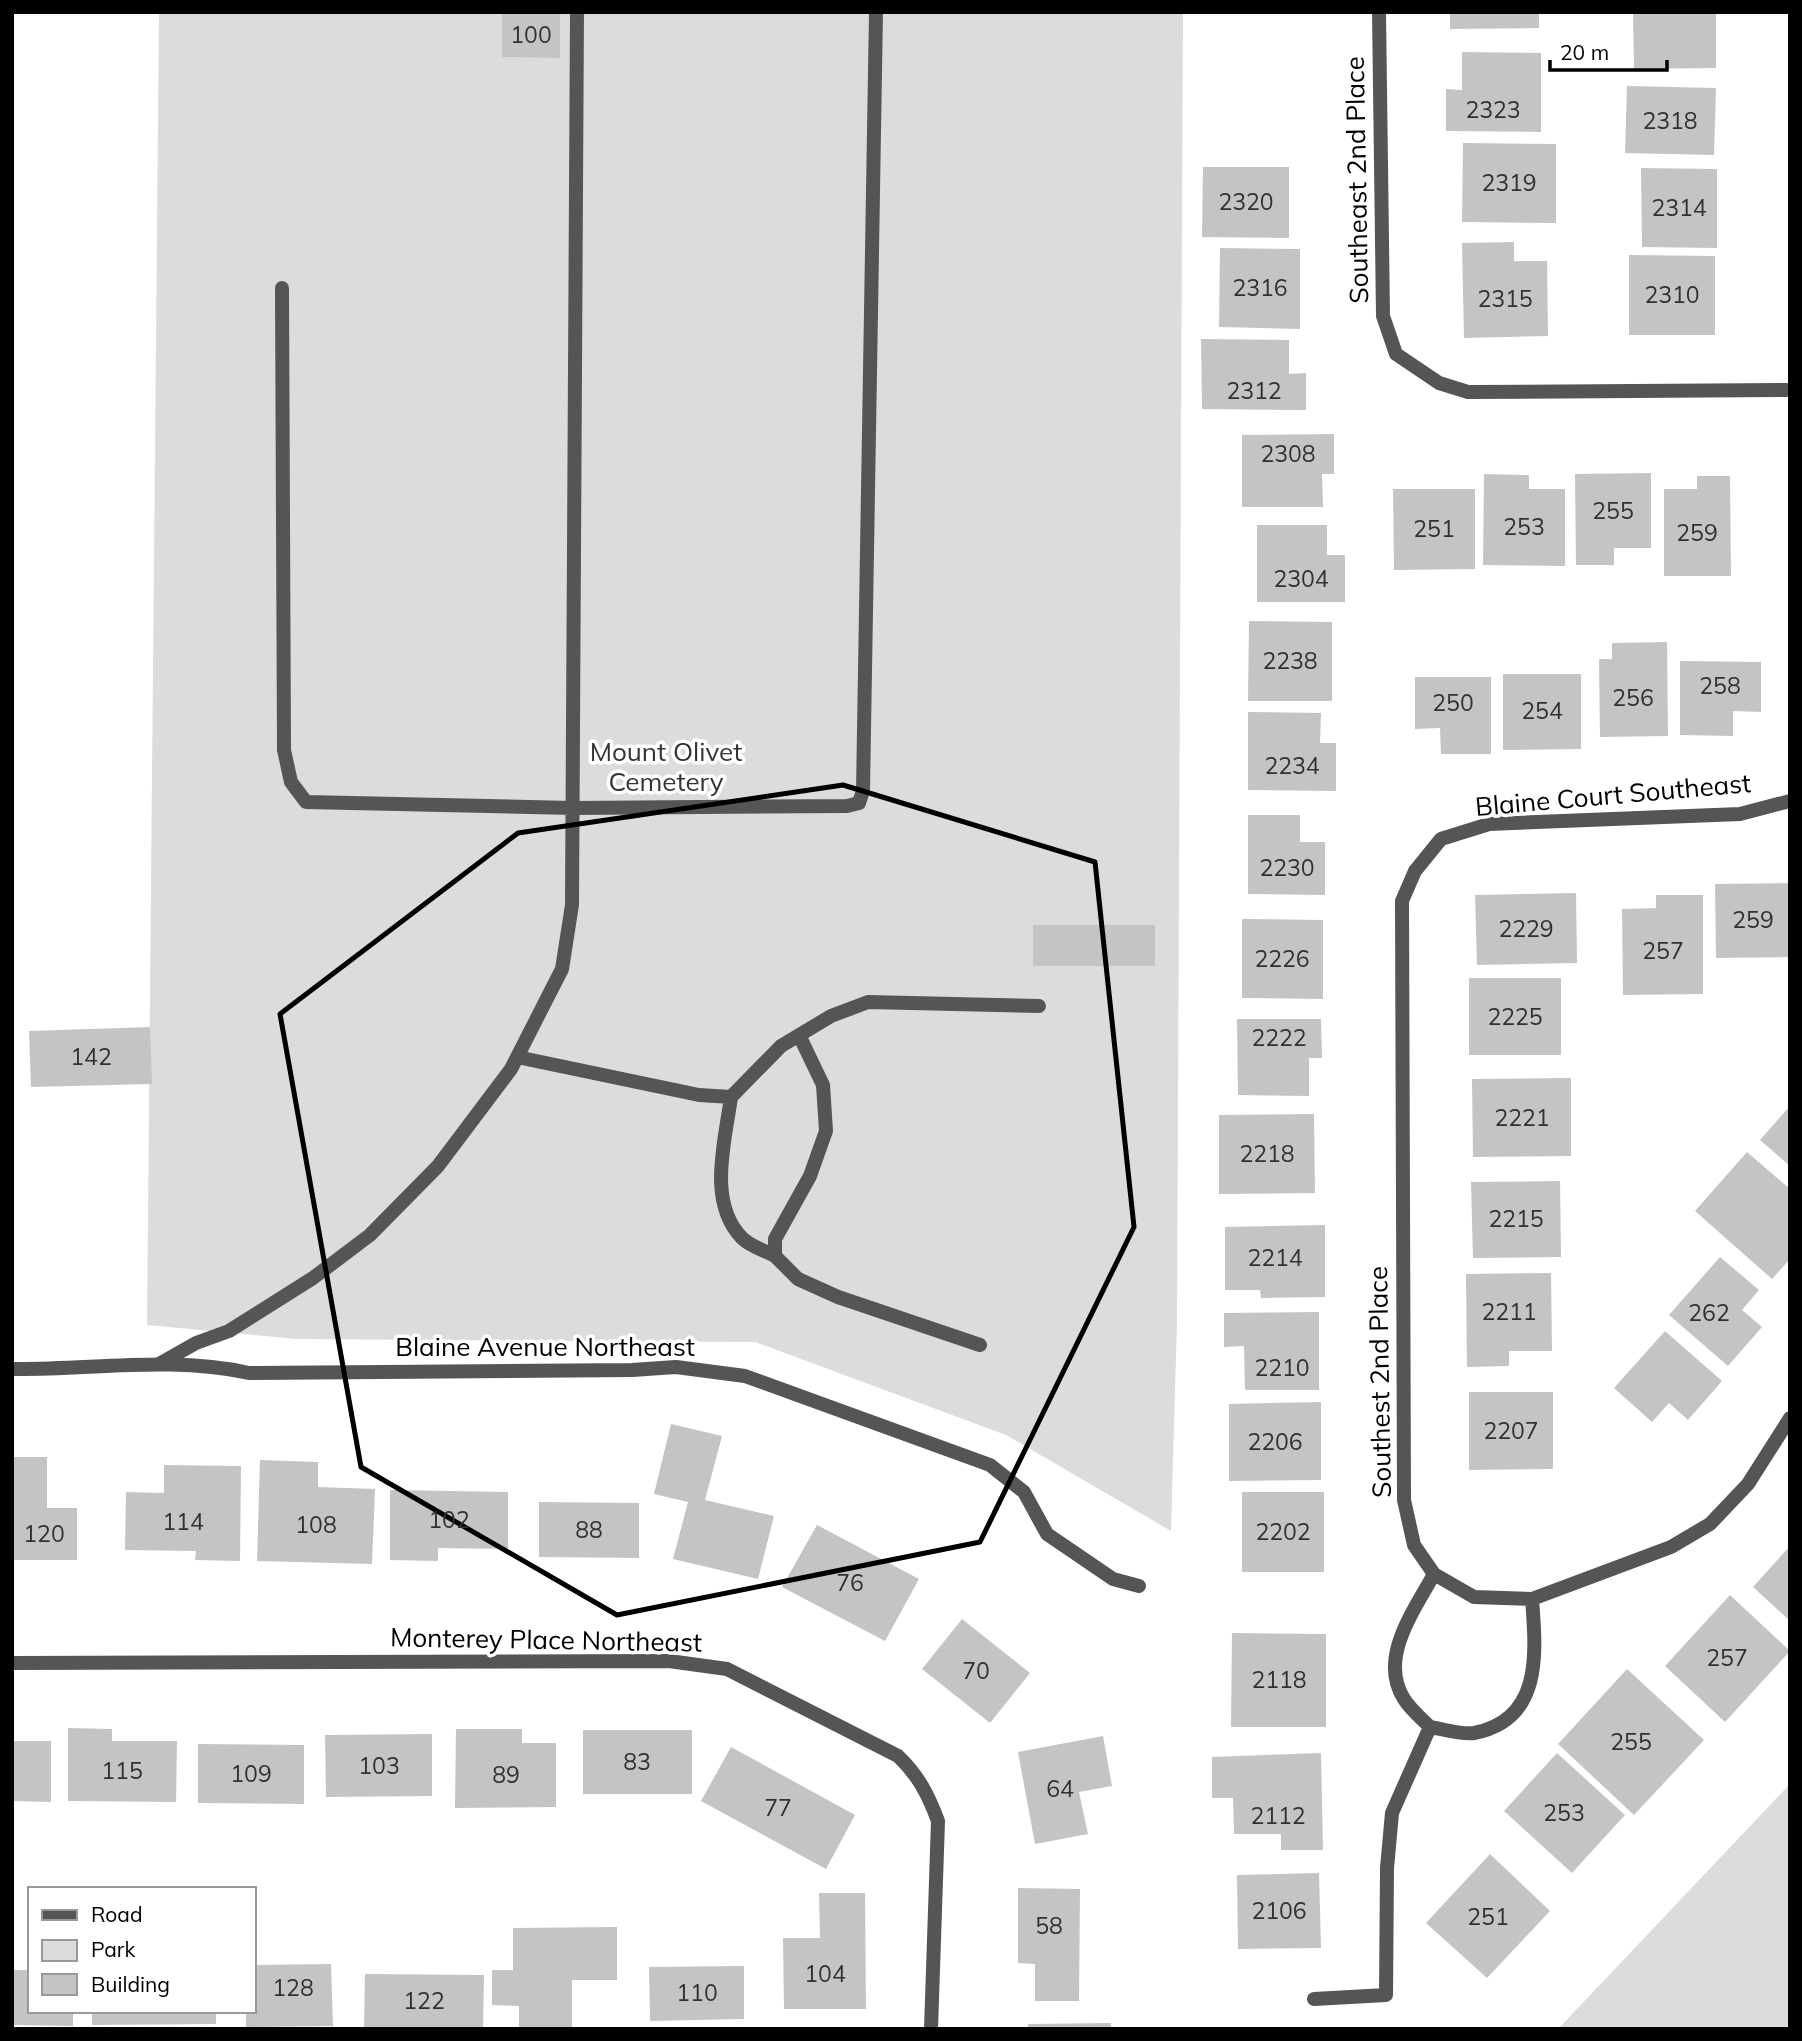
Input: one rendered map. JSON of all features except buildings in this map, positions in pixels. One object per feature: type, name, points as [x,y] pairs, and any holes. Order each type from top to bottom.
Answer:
[{"type":"street","points":[[159,1364],[196,1343],[229,1331],[313,1278],[370,1236],[438,1166],[517,1057],[562,969],[572,905],[577,12]]},
{"type":"street","points":[[282,288],[284,750],[291,782],[306,802],[573,808],[847,806],[859,803],[863,791],[876,12]]},
{"type":"street","name":"Southeast 2nd Place","points":[[1379,12],[1383,316],[1396,354],[1439,383],[1468,392],[1790,390]]},
{"type":"street","name":"Blaine Court Southeast","points":[[1441,839],[1489,824],[1740,814],[1790,801]]},
{"type":"street","name":"Southest 2nd Place","points":[[1434,1574],[1414,1545],[1404,1500],[1402,901],[1415,871],[1441,839]]},
{"type":"street","points":[[980,1345],[838,1297],[798,1279],[775,1256],[744,1240],[725,1218],[721,1175],[731,1097],[781,1046],[831,1016],[868,1002],[1039,1006]]},
{"type":"street","points":[[775,1256],[775,1239],[810,1176],[826,1131],[823,1084],[799,1035]]},
{"type":"street","points":[[517,1057],[699,1095],[731,1097]]},
{"type":"street","name":"Blaine Avenue Northeast","points":[[12,1369],[78,1370],[159,1364],[224,1368],[249,1373],[632,1370],[677,1367],[745,1376],[990,1465],[1024,1492],[1047,1534],[1113,1579],[1139,1586]]},
{"type":"street","points":[[1532,1599],[1536,1650],[1530,1690],[1508,1719],[1473,1733],[1430,1727],[1404,1699],[1393,1663],[1405,1627],[1434,1574],[1474,1597],[1532,1599],[1632,1564],[1671,1547],[1710,1524],[1748,1484],[1790,1418]]},
{"type":"street","name":"Monterey Place Northeast","points":[[12,1663],[669,1661],[727,1670],[898,1756],[914,1771],[928,1793],[937,1821],[931,2029]]},
{"type":"street","points":[[1314,2000],[1386,1995],[1387,1868],[1392,1813],[1430,1727]]},
{"type":"highlighted area","points":[[843,785],[1095,862],[1134,1227],[980,1542],[617,1615],[361,1467],[280,1014],[518,833]]},
{"type":"green space","name":"Mount Olivet Cemetery","points":[[159,12],[1183,12],[1177,1321],[1171,1531],[1006,1435],[755,1342],[296,1339],[147,1325]]},
{"type":"green space","points":[[1790,1784],[1790,2029],[1558,2029]]}]
